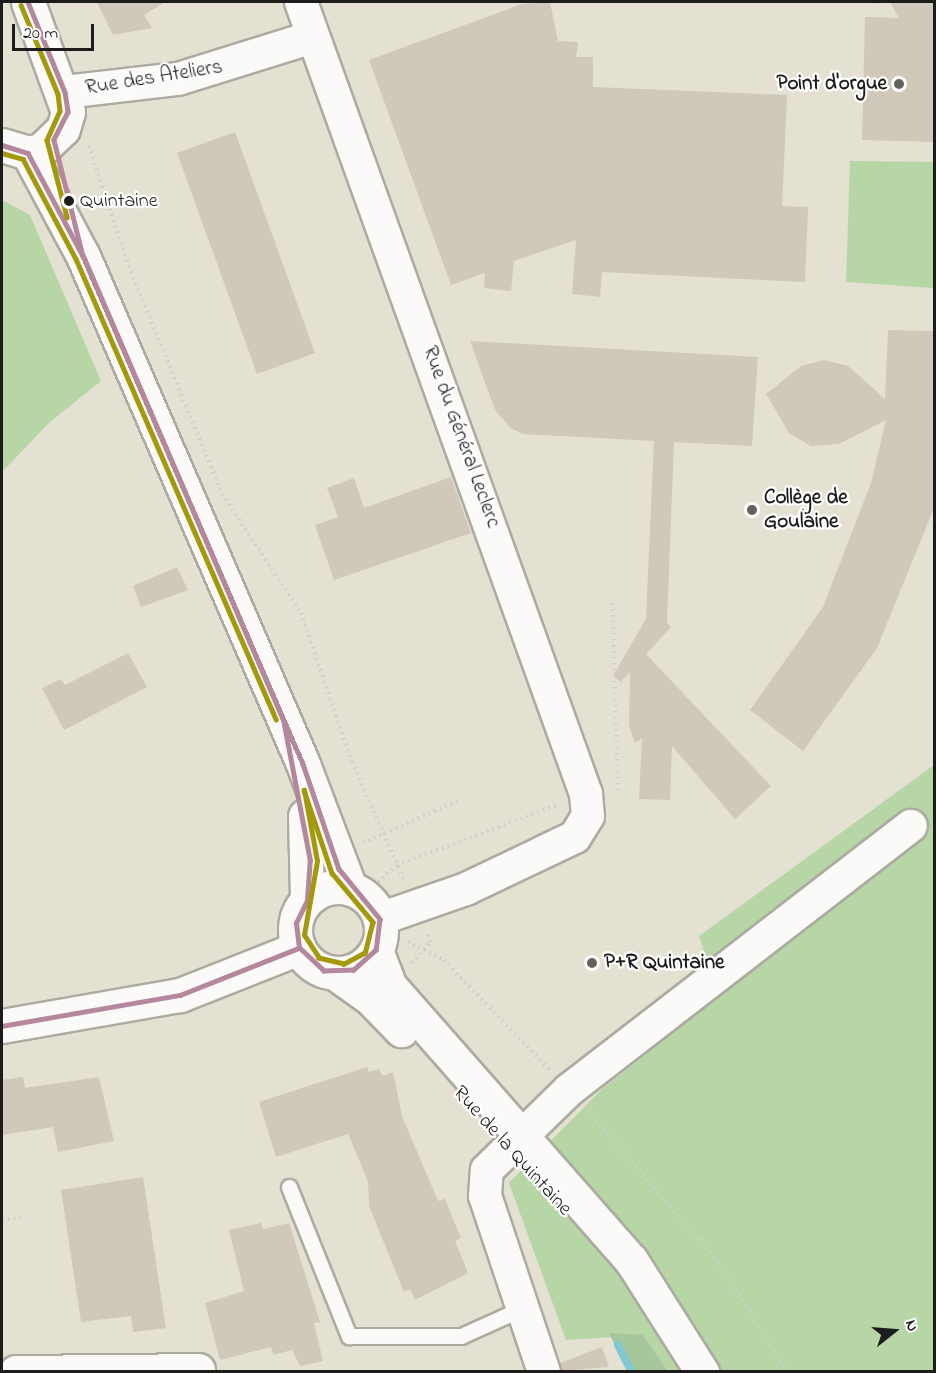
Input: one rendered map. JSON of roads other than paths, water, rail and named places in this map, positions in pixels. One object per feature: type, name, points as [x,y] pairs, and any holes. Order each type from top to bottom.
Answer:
[{"type":"street","points":[[28,2],[65,92],[68,112],[28,146]]},
{"type":"street","name":"Rue du Général Leclerc","points":[[301,2],[310,38],[495,530],[586,794],[588,816],[575,837],[416,906],[367,913]]},
{"type":"street","name":"Rue des Ateliers","points":[[65,92],[178,79],[310,38]]},
{"type":"street","name":"Rue de la Quintaine","points":[[28,146],[83,256],[283,720],[333,855],[367,913],[390,986],[516,1143]]},
{"type":"street","name":"Rue de la Quintaine","points":[[283,720],[307,825],[307,900]]},
{"type":"street","points":[[544,1371],[483,1186],[487,1170],[568,1090],[911,826]]},
{"type":"street","points":[[327,889],[367,913],[354,970],[335,973],[314,965],[299,948],[296,923],[307,900],[327,889]]},
{"type":"street","points":[[2,1026],[180,995],[299,948]]},
{"type":"street","name":"Rue de la Quintaine","points":[[335,973],[370,998],[631,1260],[702,1371]]},
{"type":"street","points":[[16,1371],[199,1370]]},
{"type":"lane","points":[[289,1187],[349,1336],[461,1336],[523,1308]]},
{"type":"waterway","points":[[618,1345],[632,1372]]},
{"type":"place","name":"Point d'orgue","points":[[899,84]]},
{"type":"place","name":"Quintaine","points":[[69,201]]},
{"type":"place","name":"Collège de Goulaine","points":[[752,510]]},
{"type":"place","name":"P+R Quintaine","points":[[592,963]]}]
